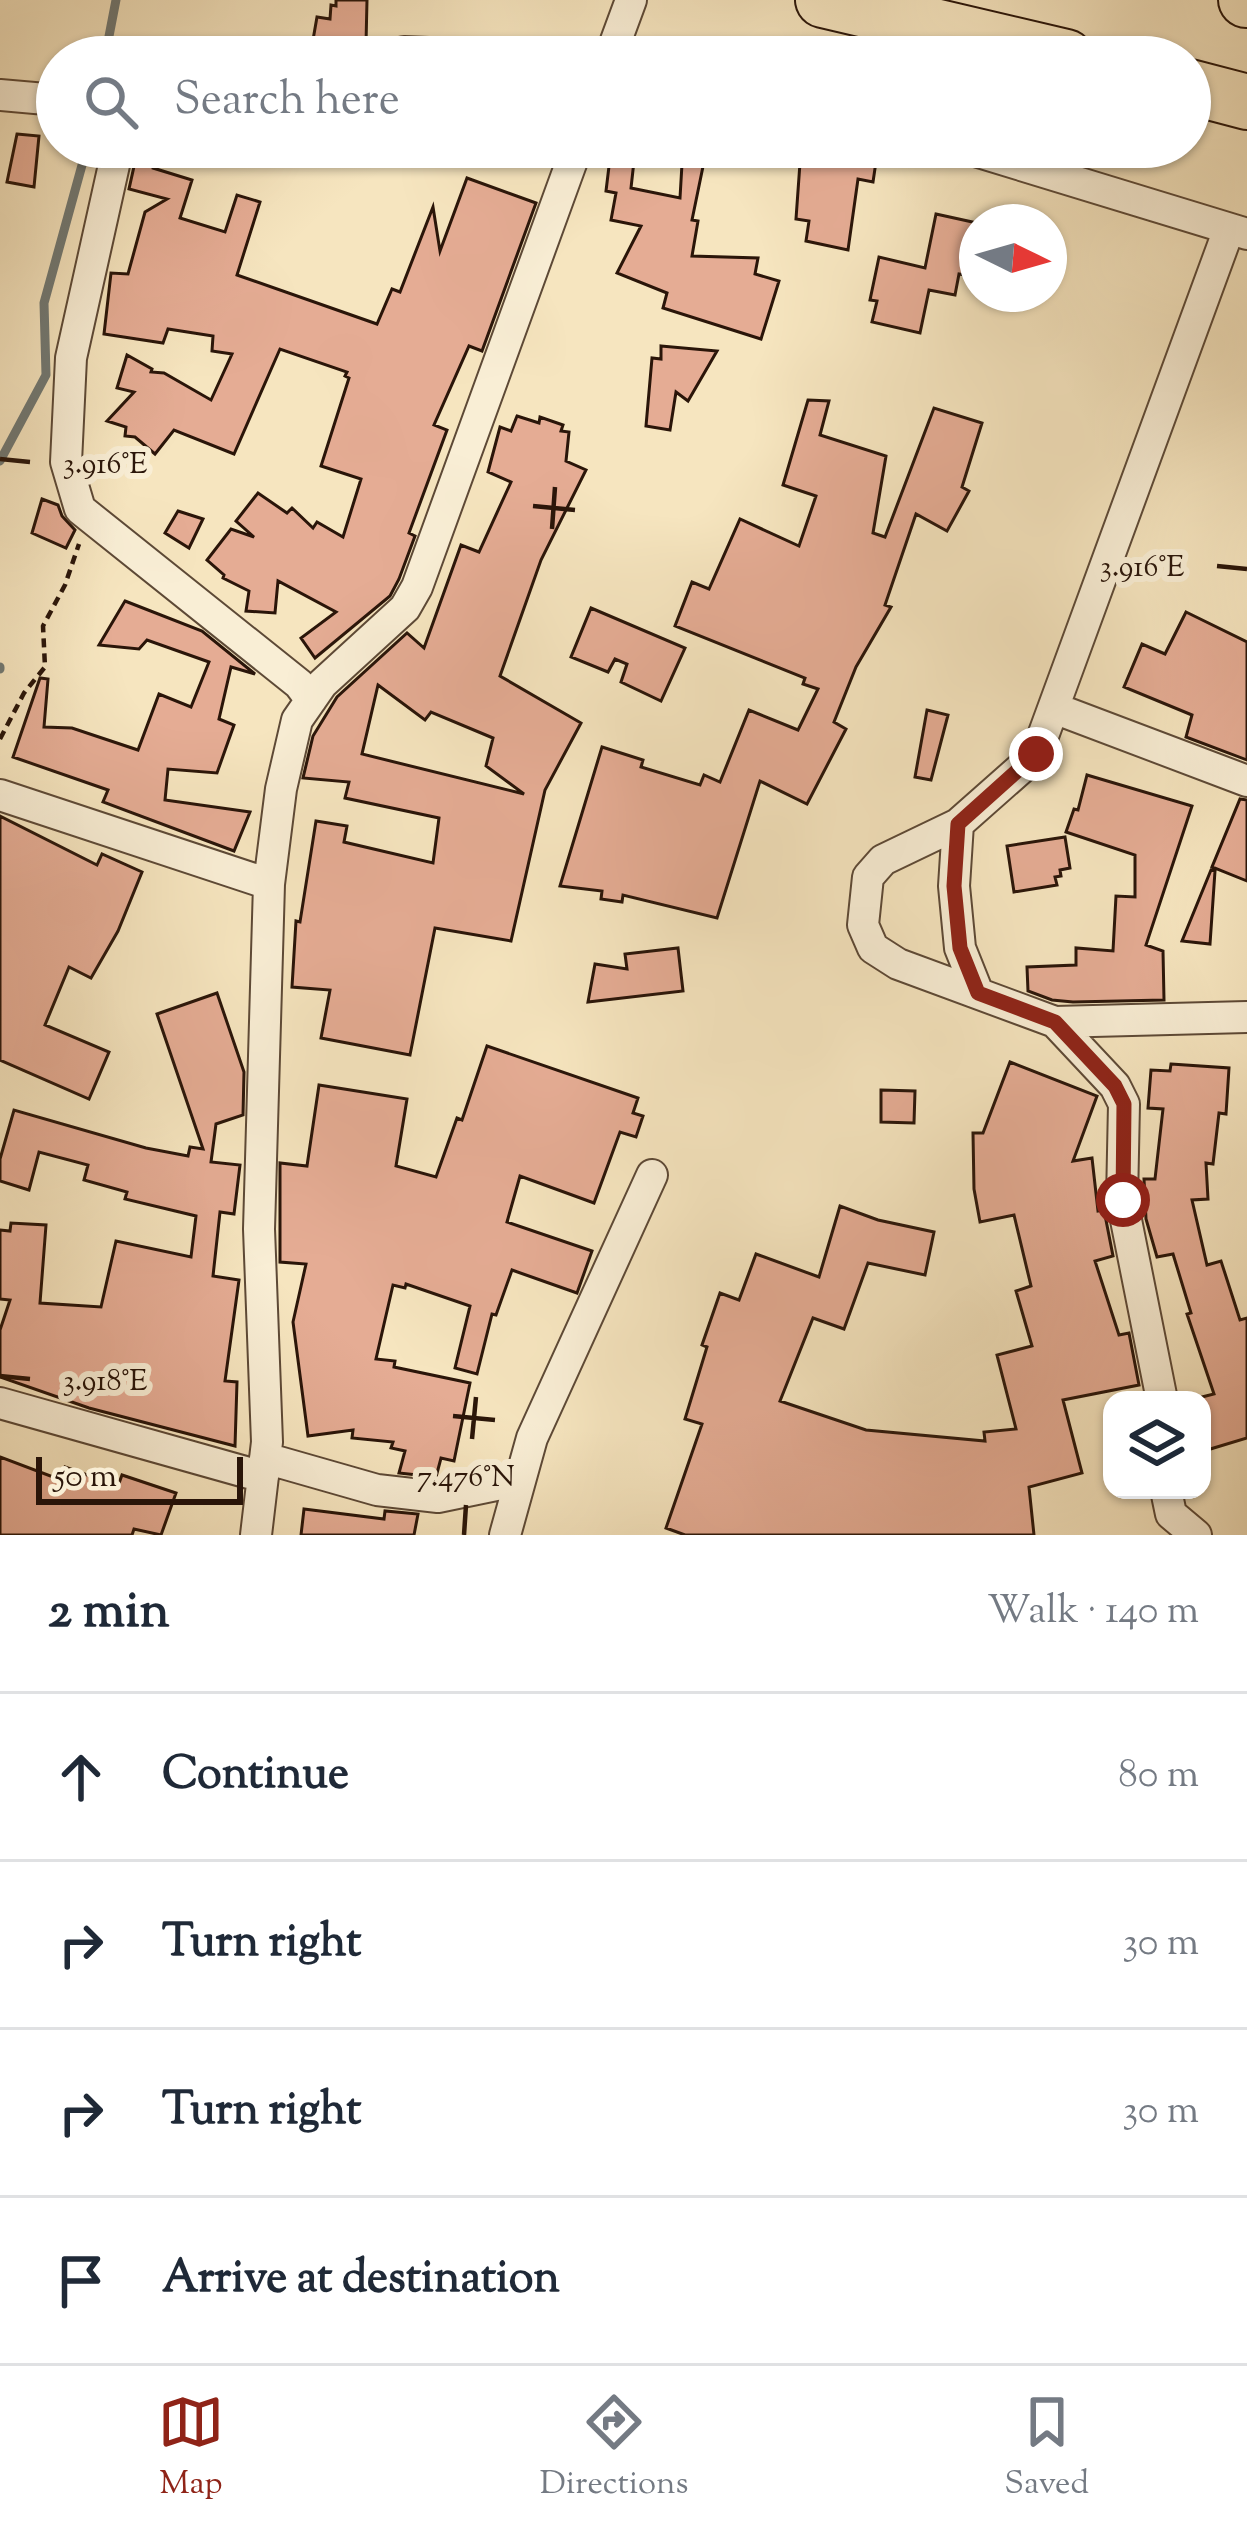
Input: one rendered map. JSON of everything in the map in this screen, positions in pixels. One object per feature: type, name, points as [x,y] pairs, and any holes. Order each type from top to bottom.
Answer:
[{"type":"highway","points":[[823,0],[976,36]]},
{"type":"highway","points":[[1211,93],[1247,102]]},
{"type":"street","points":[[620,36],[632,0]]},
{"type":"street","points":[[0,95],[36,98]]},
{"type":"street","points":[[113,168],[71,358],[66,461],[80,508],[299,684],[311,700]]},
{"type":"street","points":[[256,1535],[264,1468],[259,1229],[269,884],[281,789],[297,720],[322,684],[405,608],[417,587],[570,168]]},
{"type":"street","points":[[1031,168],[1238,231],[1036,754],[958,824],[883,860],[868,877],[862,925],[872,948],[898,964],[1055,1022],[1247,1017]]},
{"type":"street","points":[[1054,708],[1247,781]]},
{"type":"street","points":[[0,795],[269,884]]},
{"type":"street","points":[[958,824],[954,886],[960,948],[978,993]]},
{"type":"street","points":[[1055,1022],[1115,1086],[1124,1104],[1123,1200],[1160,1391]]},
{"type":"street","points":[[506,1535],[532,1438],[652,1175]]},
{"type":"street","points":[[0,1403],[264,1468],[377,1490],[438,1497],[520,1480]]},
{"type":"street","points":[[1168,1499],[1171,1514],[1196,1535]]},
{"type":"path","points":[[0,740],[24,693],[45,667],[44,626],[82,537],[80,508]]},
{"type":"building","points":[[336,0],[367,0],[366,36],[314,36],[317,17],[330,19],[331,5],[336,6]]},
{"type":"building","points":[[17,134],[36,136],[34,187],[7,182]]},
{"type":"building","points":[[134,168],[153,168],[192,180],[180,218],[225,232],[237,195],[260,202],[237,275],[377,324],[392,289],[400,292],[433,207],[440,251],[467,178],[536,203],[482,351],[469,346],[434,425],[447,430],[409,533],[415,536],[399,579],[390,596],[315,658],[301,638],[336,612],[278,581],[275,613],[246,611],[249,591],[223,578],[207,560],[231,529],[254,537],[236,521],[258,493],[287,513],[292,508],[313,528],[317,522],[343,537],[361,479],[321,466],[347,372],[280,349],[234,454],[174,430],[155,454],[135,437],[125,436],[126,427],[107,421],[134,392],[117,388],[127,355],[151,372],[164,373],[211,400],[232,354],[212,351],[213,336],[168,329],[163,343],[104,334],[111,273],[128,274],[145,212],[167,199],[129,189]]},
{"type":"building","points":[[609,168],[633,168],[631,188],[680,198],[682,168],[703,168],[692,220],[698,221],[692,256],[758,258],[755,274],[779,281],[761,339],[663,308],[667,293],[617,273],[641,226],[611,220],[616,193],[606,191]]},
{"type":"building","points":[[800,168],[875,168],[873,182],[858,179],[848,250],[806,241],[809,221],[796,219]]},
{"type":"building","points":[[936,214],[959,219],[955,295],[929,290],[920,333],[872,322],[877,301],[870,300],[879,257],[925,268]]},
{"type":"building","points":[[661,346],[717,351],[688,401],[676,392],[670,430],[646,426],[652,358],[661,359]]},
{"type":"building","points":[[808,400],[829,401],[820,435],[886,456],[873,533],[885,537],[934,408],[982,423],[962,487],[969,491],[947,531],[916,514],[885,605],[891,607],[856,667],[834,722],[846,729],[807,804],[760,781],[717,918],[623,895],[622,902],[601,899],[602,891],[560,886],[602,747],[643,760],[641,767],[700,785],[704,775],[720,782],[749,710],[798,730],[818,689],[803,684],[805,678],[675,626],[692,582],[709,589],[740,519],[799,546],[816,496],[783,485]]},
{"type":"building","points":[[517,416],[563,425],[561,431],[569,432],[566,461],[586,470],[541,560],[500,676],[581,723],[545,790],[511,941],[435,928],[410,1055],[321,1038],[330,990],[292,987],[296,921],[300,922],[316,821],[347,826],[344,842],[433,863],[439,818],[345,798],[349,782],[303,778],[313,736],[337,697],[407,633],[424,648],[461,545],[479,552],[511,482],[488,472],[500,427],[511,431]],"holes":[[[378,685],[425,720],[431,712],[493,738],[486,766],[524,794],[362,754]]]},
{"type":"building","points":[[42,499],[58,505],[75,530],[66,548],[32,533]]},
{"type":"building","points":[[178,511],[203,519],[189,548],[165,533]]},
{"type":"building","points":[[125,601],[202,631],[255,674],[231,667],[219,719],[234,725],[217,773],[168,769],[165,800],[250,812],[234,851],[103,802],[108,790],[13,757],[40,678],[48,679],[44,727],[72,728],[138,750],[159,694],[191,707],[209,662],[147,640],[139,649],[99,645]]},
{"type":"building","points":[[591,608],[685,648],[661,701],[621,682],[627,664],[615,659],[608,672],[571,657]]},
{"type":"building","points":[[1186,612],[1247,642],[1247,760],[1186,737],[1192,715],[1124,687],[1142,644],[1165,654]]},
{"type":"building","points":[[927,710],[948,715],[931,780],[915,777]]},
{"type":"building","points":[[1087,775],[1192,806],[1146,945],[1163,951],[1164,1000],[1073,1002],[1028,991],[1027,967],[1076,965],[1076,948],[1113,951],[1116,896],[1135,897],[1135,855],[1066,832],[1074,809],[1078,810]]},
{"type":"building","points":[[1240,799],[1247,800],[1247,881],[1212,867]]},
{"type":"building","points":[[0,816],[97,865],[102,854],[142,872],[118,931],[91,978],[69,967],[45,1025],[109,1052],[89,1099],[0,1060]]},
{"type":"building","points":[[1065,837],[1070,868],[1060,870],[1057,885],[1014,892],[1007,846]]},
{"type":"building","points":[[1211,870],[1215,871],[1210,944],[1182,941]]},
{"type":"building","points":[[678,948],[683,991],[588,1002],[595,964],[627,969],[625,954]]},
{"type":"building","points":[[217,993],[244,1072],[243,1115],[216,1124],[211,1162],[240,1165],[234,1214],[220,1212],[213,1276],[239,1280],[225,1381],[237,1382],[235,1446],[89,1408],[0,1377],[0,1330],[10,1300],[0,1299],[0,1230],[10,1231],[11,1223],[46,1225],[40,1303],[101,1307],[116,1241],[191,1257],[196,1216],[125,1199],[127,1192],[84,1180],[88,1165],[39,1152],[29,1190],[0,1181],[0,1159],[14,1110],[146,1148],[188,1156],[190,1147],[203,1149],[157,1014]]},
{"type":"building","points":[[487,1046],[638,1098],[633,1113],[643,1116],[636,1137],[620,1132],[594,1203],[520,1176],[507,1222],[592,1251],[577,1293],[512,1270],[496,1315],[492,1314],[477,1374],[455,1368],[470,1306],[406,1284],[405,1288],[393,1285],[376,1359],[470,1383],[454,1461],[441,1458],[436,1477],[399,1473],[405,1451],[391,1448],[393,1442],[352,1438],[353,1430],[308,1436],[293,1322],[306,1264],[280,1262],[280,1163],[307,1166],[319,1085],[407,1099],[396,1166],[436,1177]]},
{"type":"building","points":[[1010,1062],[1097,1096],[1073,1161],[1092,1158],[1098,1211],[1104,1210],[1113,1256],[1095,1261],[1119,1335],[1129,1333],[1139,1385],[1063,1400],[1082,1473],[1029,1487],[1034,1535],[685,1535],[666,1528],[702,1424],[685,1419],[720,1293],[739,1300],[756,1254],[819,1277],[840,1206],[934,1232],[925,1275],[868,1263],[844,1329],[813,1318],[780,1401],[866,1430],[985,1441],[984,1432],[1016,1429],[997,1355],[1032,1346],[1016,1291],[1031,1286],[1014,1215],[980,1222],[973,1133],[983,1133]]},
{"type":"building","points":[[1171,1064],[1229,1068],[1226,1114],[1219,1113],[1213,1164],[1206,1163],[1208,1199],[1192,1200],[1207,1265],[1221,1261],[1240,1320],[1247,1318],[1247,1438],[1211,1449],[1214,1394],[1173,1254],[1157,1257],[1146,1219],[1144,1179],[1155,1179],[1163,1109],[1148,1108],[1151,1070],[1170,1071]]},
{"type":"building","points":[[881,1090],[915,1091],[914,1123],[881,1122]]},
{"type":"building","points":[[0,1457],[61,1480],[65,1467],[118,1486],[122,1475],[176,1493],[161,1535],[134,1529],[132,1535],[0,1535]]},
{"type":"building","points":[[304,1509],[384,1519],[385,1511],[418,1514],[414,1535],[301,1535]]},
{"type":"waterway","points":[[109,36],[116,0]]},
{"type":"waterway","points":[[0,461],[46,375],[44,303],[81,168]]},
{"type":"route","points":[[1036,754],[958,824],[954,886],[960,948],[978,993],[1055,1022],[1115,1086],[1124,1104],[1123,1200]]}]
